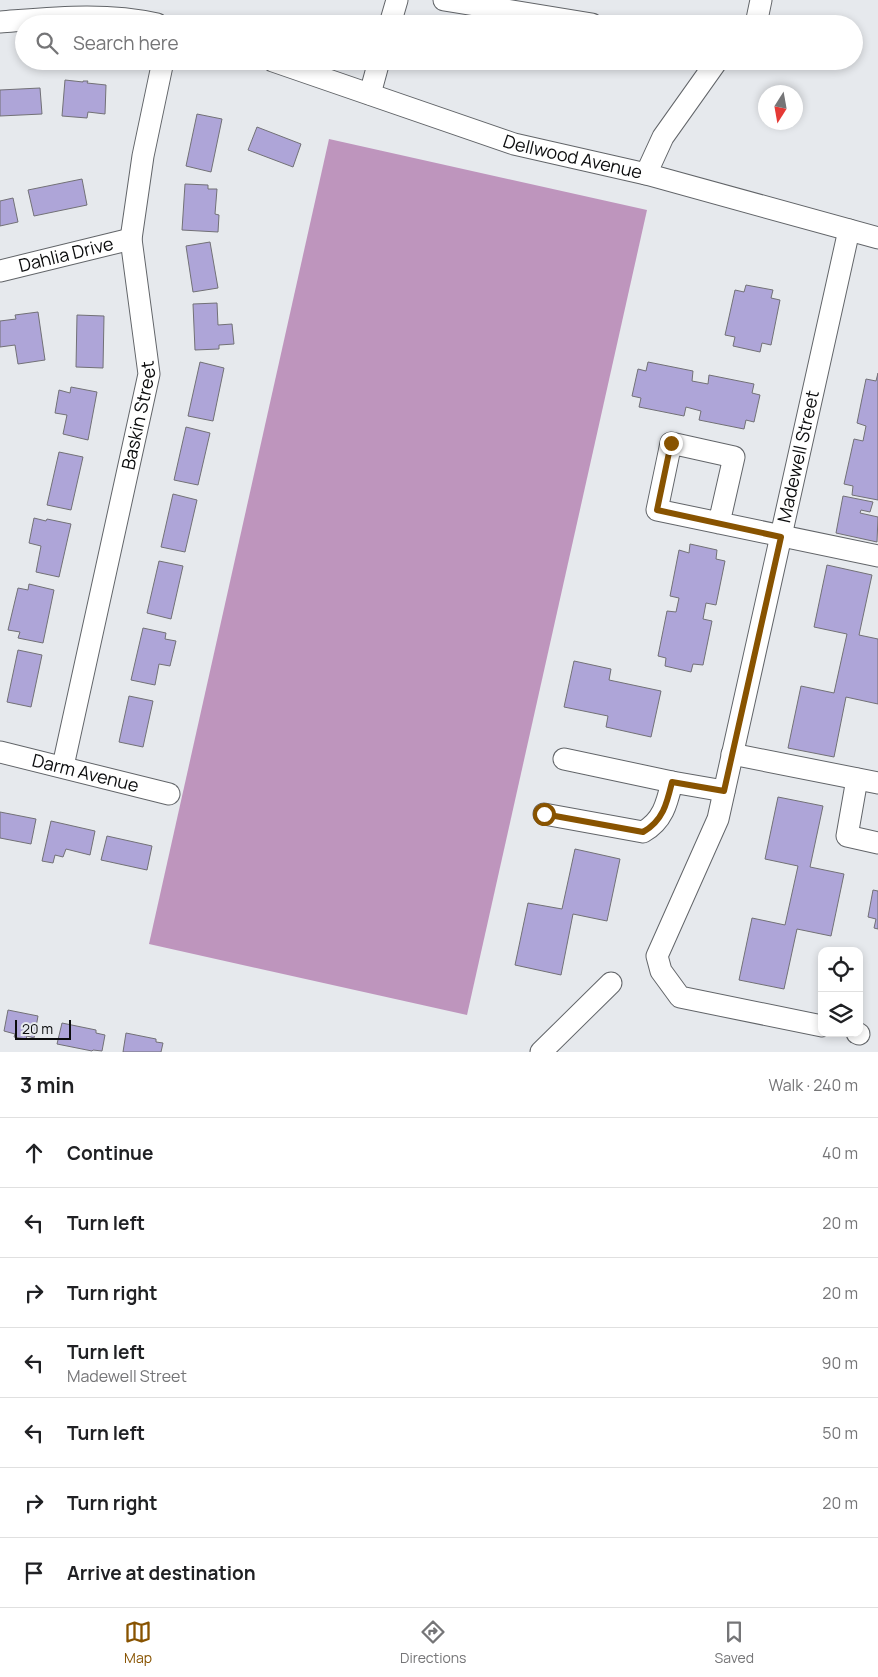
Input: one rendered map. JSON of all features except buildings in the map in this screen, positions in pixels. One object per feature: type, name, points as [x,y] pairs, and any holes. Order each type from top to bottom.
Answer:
[{"type":"street","points":[[393,15],[398,0]]},
{"type":"street","points":[[444,0],[536,15]]},
{"type":"street","points":[[758,15],[760,0]]},
{"type":"street","points":[[80,15],[102,8],[119,15]]},
{"type":"street","points":[[0,22],[15,21]]},
{"type":"street","name":"Baskin Street","points":[[62,766],[149,374],[131,238],[143,156],[162,70]]},
{"type":"street","name":"Dellwood Avenue","points":[[299,70],[514,144],[646,174],[878,238]]},
{"type":"street","points":[[370,94],[377,70]]},
{"type":"street","points":[[646,174],[663,137],[711,70]]},
{"type":"street","name":"Madewell Street","points":[[818,1025],[680,996],[661,971],[657,956],[718,819],[849,230]]},
{"type":"street","name":"Dahlia Drive","points":[[0,271],[131,238]]},
{"type":"street","points":[[719,524],[878,556]]},
{"type":"street","name":"Darm Avenue","points":[[0,752],[169,794]]},
{"type":"street","points":[[732,754],[878,783]]},
{"type":"street","points":[[564,758],[672,782],[724,791]]},
{"type":"street","points":[[857,779],[847,836],[878,844]]},
{"type":"street","points":[[544,814],[643,832],[652,827],[662,814],[667,804],[672,782]]},
{"type":"street","points":[[541,1052],[612,983]]},
{"type":"shaded area","points":[[329,139],[647,210],[467,1015],[149,944]]},
{"type":"route","points":[[544,814],[643,832],[652,827],[662,814],[667,804],[672,782],[724,791],[781,537],[657,510],[671,443]]}]
